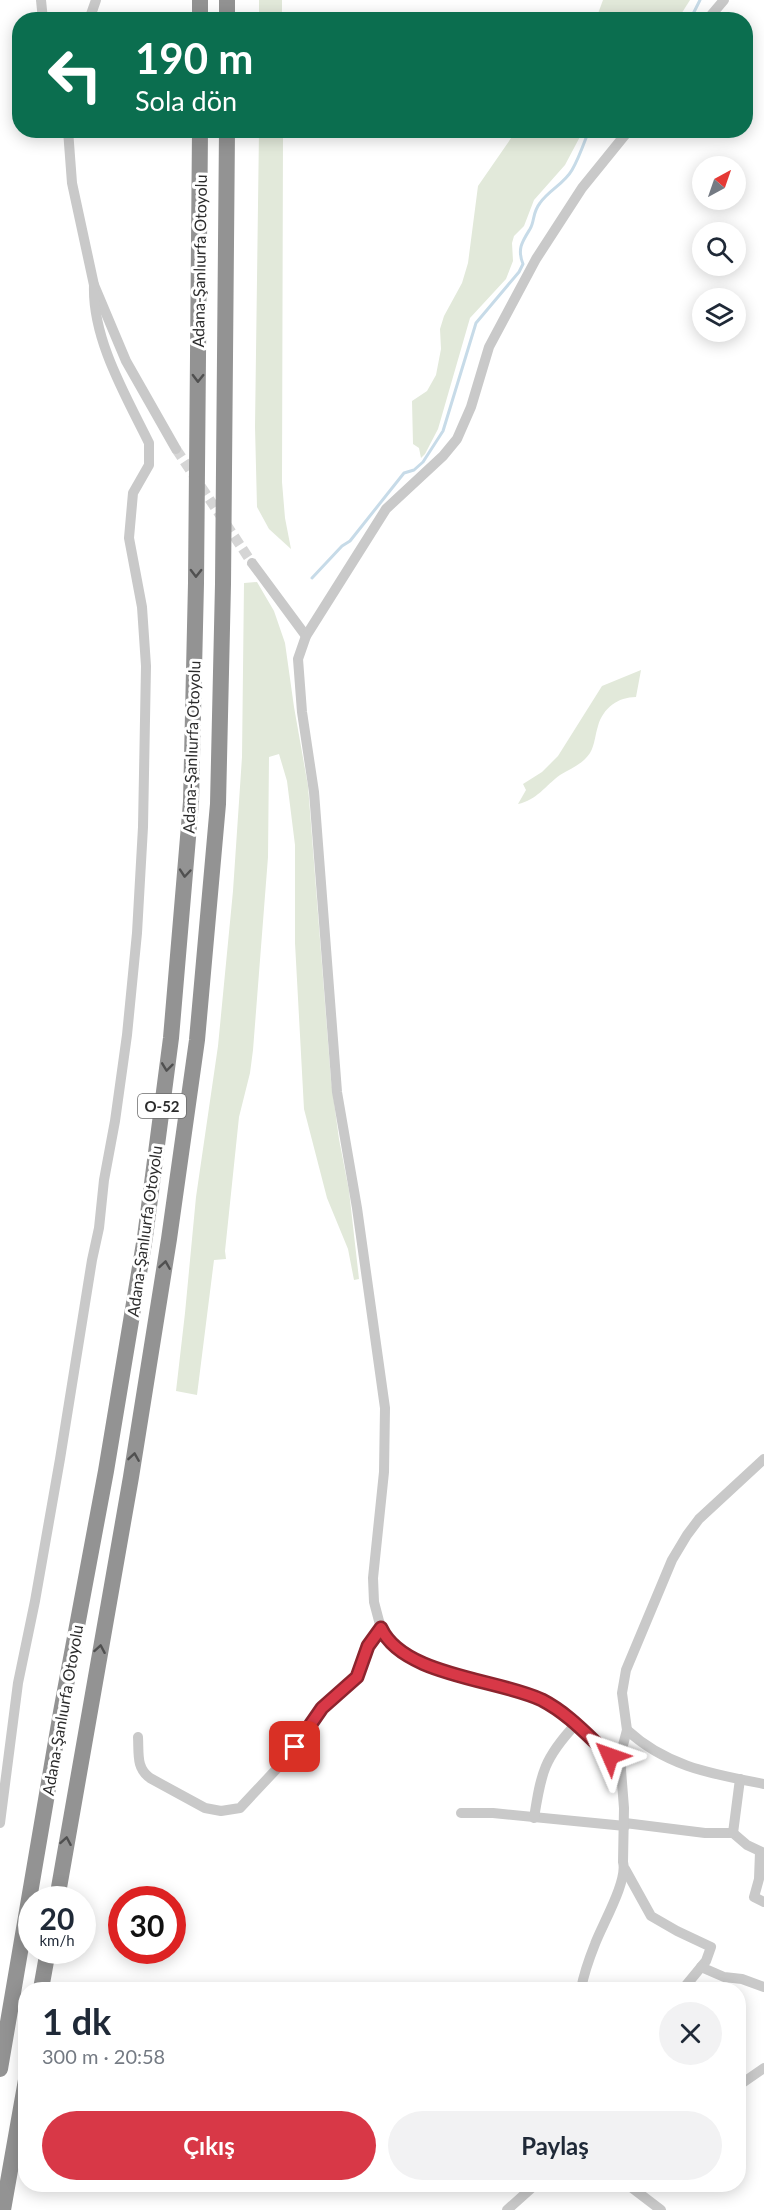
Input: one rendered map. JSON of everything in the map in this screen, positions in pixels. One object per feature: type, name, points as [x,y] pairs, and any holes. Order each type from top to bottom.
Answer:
[{"type":"highway","name":"Adana-Şanlıurfa Otoyolu","points":[[0,2069],[145,1237],[171,1038],[191,802],[196,583],[200,138]]},
{"type":"highway","name":"Adana-Şanlıurfa Otoyolu","points":[[59,1886],[131,1476],[198,1040],[218,804],[223,595],[227,138]]},
{"type":"highway","points":[[42,1982],[45,1964]]},
{"type":"highway","points":[[3,2210],[18,2125]]},
{"type":"street","points":[[714,12],[724,0]]},
{"type":"street","points":[[69,138],[72,183],[94,285],[126,362],[176,449]]},
{"type":"street","points":[[621,1759],[610,1756],[564,1713],[518,1690],[431,1667],[400,1652],[388,1642],[381,1628],[374,1602],[373,1578],[384,1472],[385,1408],[357,1208],[337,1092],[314,792],[302,712],[298,659],[306,636],[386,509],[443,456],[457,439],[471,407],[484,362],[495,335],[536,259],[582,188],[623,138]]},
{"type":"street","points":[[0,1823],[5,1752],[35,1601],[99,1228],[104,1180],[113,1136],[127,1035],[135,958],[143,827],[146,643],[142,607],[129,538],[133,493],[149,465],[150,451],[149,443],[98,327],[94,307],[94,285]]},
{"type":"street","points":[[252,563],[306,636]]},
{"type":"street","points":[[689,1982],[706,1960],[711,1947],[651,1916],[623,1862],[621,1759],[627,1730],[622,1699],[624,1678],[672,1560],[687,1535],[699,1519],[764,1459]]},
{"type":"street","points":[[138,1737],[139,1763],[143,1773],[150,1779],[205,1808],[221,1811],[240,1808],[284,1761],[322,1708],[357,1677],[368,1646],[381,1628]]},
{"type":"street","points":[[534,1818],[540,1778],[544,1769],[559,1742],[576,1724]]},
{"type":"street","points":[[627,1730],[644,1745],[671,1761],[764,1784]]},
{"type":"street","points":[[733,1833],[740,1779]]},
{"type":"street","points":[[461,1813],[493,1813],[705,1833],[733,1833],[747,1845],[762,1852],[754,1897],[764,1902]]},
{"type":"street","points":[[583,1982],[590,1956],[625,1869]]},
{"type":"street","points":[[701,1967],[724,1977],[742,1979],[764,1987]]},
{"type":"street","points":[[746,2080],[764,2068]]},
{"type":"street","points":[[507,2210],[527,2192]]},
{"type":"street","points":[[637,2192],[661,2210]]},
{"type":"green space","points":[[259,0],[282,0],[282,12],[259,12]]},
{"type":"green space","points":[[603,0],[690,0],[682,12],[599,12]]},
{"type":"green space","points":[[259,138],[283,138],[282,482],[285,518],[291,549],[269,529],[257,507],[255,427]]},
{"type":"green space","points":[[511,138],[579,138],[565,165],[534,200],[524,226],[514,236],[513,261],[506,279],[470,318],[438,429],[421,458],[419,448],[413,444],[412,401],[427,391],[436,375],[441,349],[440,329],[444,316],[462,283],[468,263],[478,186]]},
{"type":"green space","points":[[257,582],[274,611],[285,643],[308,786],[331,1080],[349,1191],[359,1279],[354,1280],[348,1249],[327,1198],[304,1109],[295,943],[295,845],[287,781],[279,754],[269,757],[268,857],[253,1050],[239,1117],[226,1259],[214,1260],[197,1395],[176,1391],[196,1197],[218,1046],[233,891],[242,757],[244,583]]},
{"type":"green space","points":[[641,670],[636,697],[617,701],[607,709],[600,720],[593,746],[587,757],[560,775],[536,796],[518,804],[526,790],[523,784],[542,772],[558,756],[602,686]]},
{"type":"waterway","points":[[694,12],[700,0]]},
{"type":"waterway","points":[[312,578],[342,546],[350,541],[404,473],[414,470],[423,462],[443,431],[476,323],[519,272],[523,264],[520,254],[521,246],[532,226],[537,207],[572,170],[586,138]]},
{"type":"tunnel","points":[[176,449],[252,563]]},
{"type":"route","points":[[295,1747],[322,1708],[357,1677],[368,1646],[381,1628],[388,1642],[400,1652],[431,1667],[473,1680],[518,1690],[543,1701],[564,1713],[610,1756]]}]
